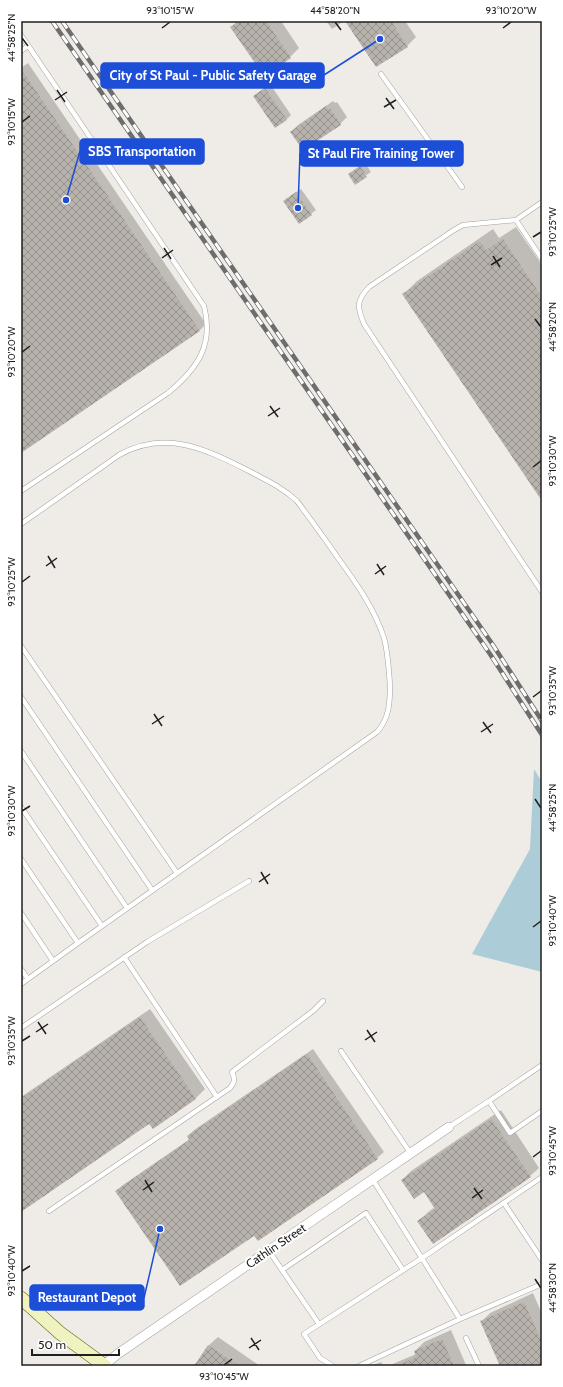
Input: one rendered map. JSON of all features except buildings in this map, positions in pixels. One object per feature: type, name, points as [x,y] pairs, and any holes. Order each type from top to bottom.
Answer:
[{"type":"main road","points":[[21,1298],[60,1333],[105,1366]]},
{"type":"street","name":"Cathlin Street","points":[[105,1366],[119,1353],[449,1127]]},
{"type":"lane","points":[[21,35],[204,306],[207,319],[205,348],[194,368],[183,381],[168,393],[21,492]]},
{"type":"lane","points":[[21,51],[28,46]]},
{"type":"lane","points":[[381,74],[462,187]]},
{"type":"lane","points":[[542,202],[516,220],[463,226],[454,230],[369,288],[362,295],[359,311],[364,324],[542,592]]},
{"type":"lane","points":[[516,220],[542,259]]},
{"type":"lane","points":[[21,524],[119,455],[130,449],[157,443],[173,443],[190,445],[208,451],[236,464],[288,492],[297,501],[363,593],[377,619],[388,657],[390,678],[389,709],[382,727],[377,732],[21,984]]},
{"type":"lane","points":[[21,646],[177,873]]},
{"type":"lane","points":[[21,697],[152,890]]},
{"type":"lane","points":[[21,751],[127,908]]},
{"type":"lane","points":[[21,807],[102,926]]},
{"type":"lane","points":[[21,859],[78,943]]},
{"type":"lane","points":[[21,1028],[147,942],[249,881]]},
{"type":"lane","points":[[21,913],[53,961]]},
{"type":"lane","points":[[124,957],[217,1097]]},
{"type":"lane","points":[[21,969],[28,979]]},
{"type":"lane","points":[[49,1211],[230,1088],[234,1083],[232,1072],[313,1011],[323,1001]]},
{"type":"lane","points":[[341,1051],[411,1154]]},
{"type":"lane","points":[[449,1127],[542,1065]]},
{"type":"lane","points":[[489,1101],[510,1133],[542,1111]]},
{"type":"lane","points":[[333,1366],[320,1358],[304,1334],[422,1258],[542,1177]]},
{"type":"lane","points":[[373,1180],[460,1318]]},
{"type":"lane","points":[[504,1202],[542,1260]]},
{"type":"lane","points":[[282,1270],[366,1213],[403,1270]]},
{"type":"lane","points":[[269,1251],[319,1324]]},
{"type":"lane","points":[[359,1366],[460,1318],[542,1284]]},
{"type":"lane","points":[[466,1338],[479,1366]]},
{"type":"water","points":[[534,769],[542,782],[542,972],[472,954],[530,849]]},
{"type":"railway","points":[[52,21],[490,654],[542,735]]},
{"type":"railway","points":[[62,21],[493,645],[542,721]]},
{"type":"place","name":"City of St Paul - Public Safety Garage","points":[[380,39]]},
{"type":"place","name":"SBS Transportation","points":[[66,200]]},
{"type":"place","name":"St Paul Fire Training Tower","points":[[298,208]]},
{"type":"place","name":"Restaurant Depot","points":[[160,1229]]}]
